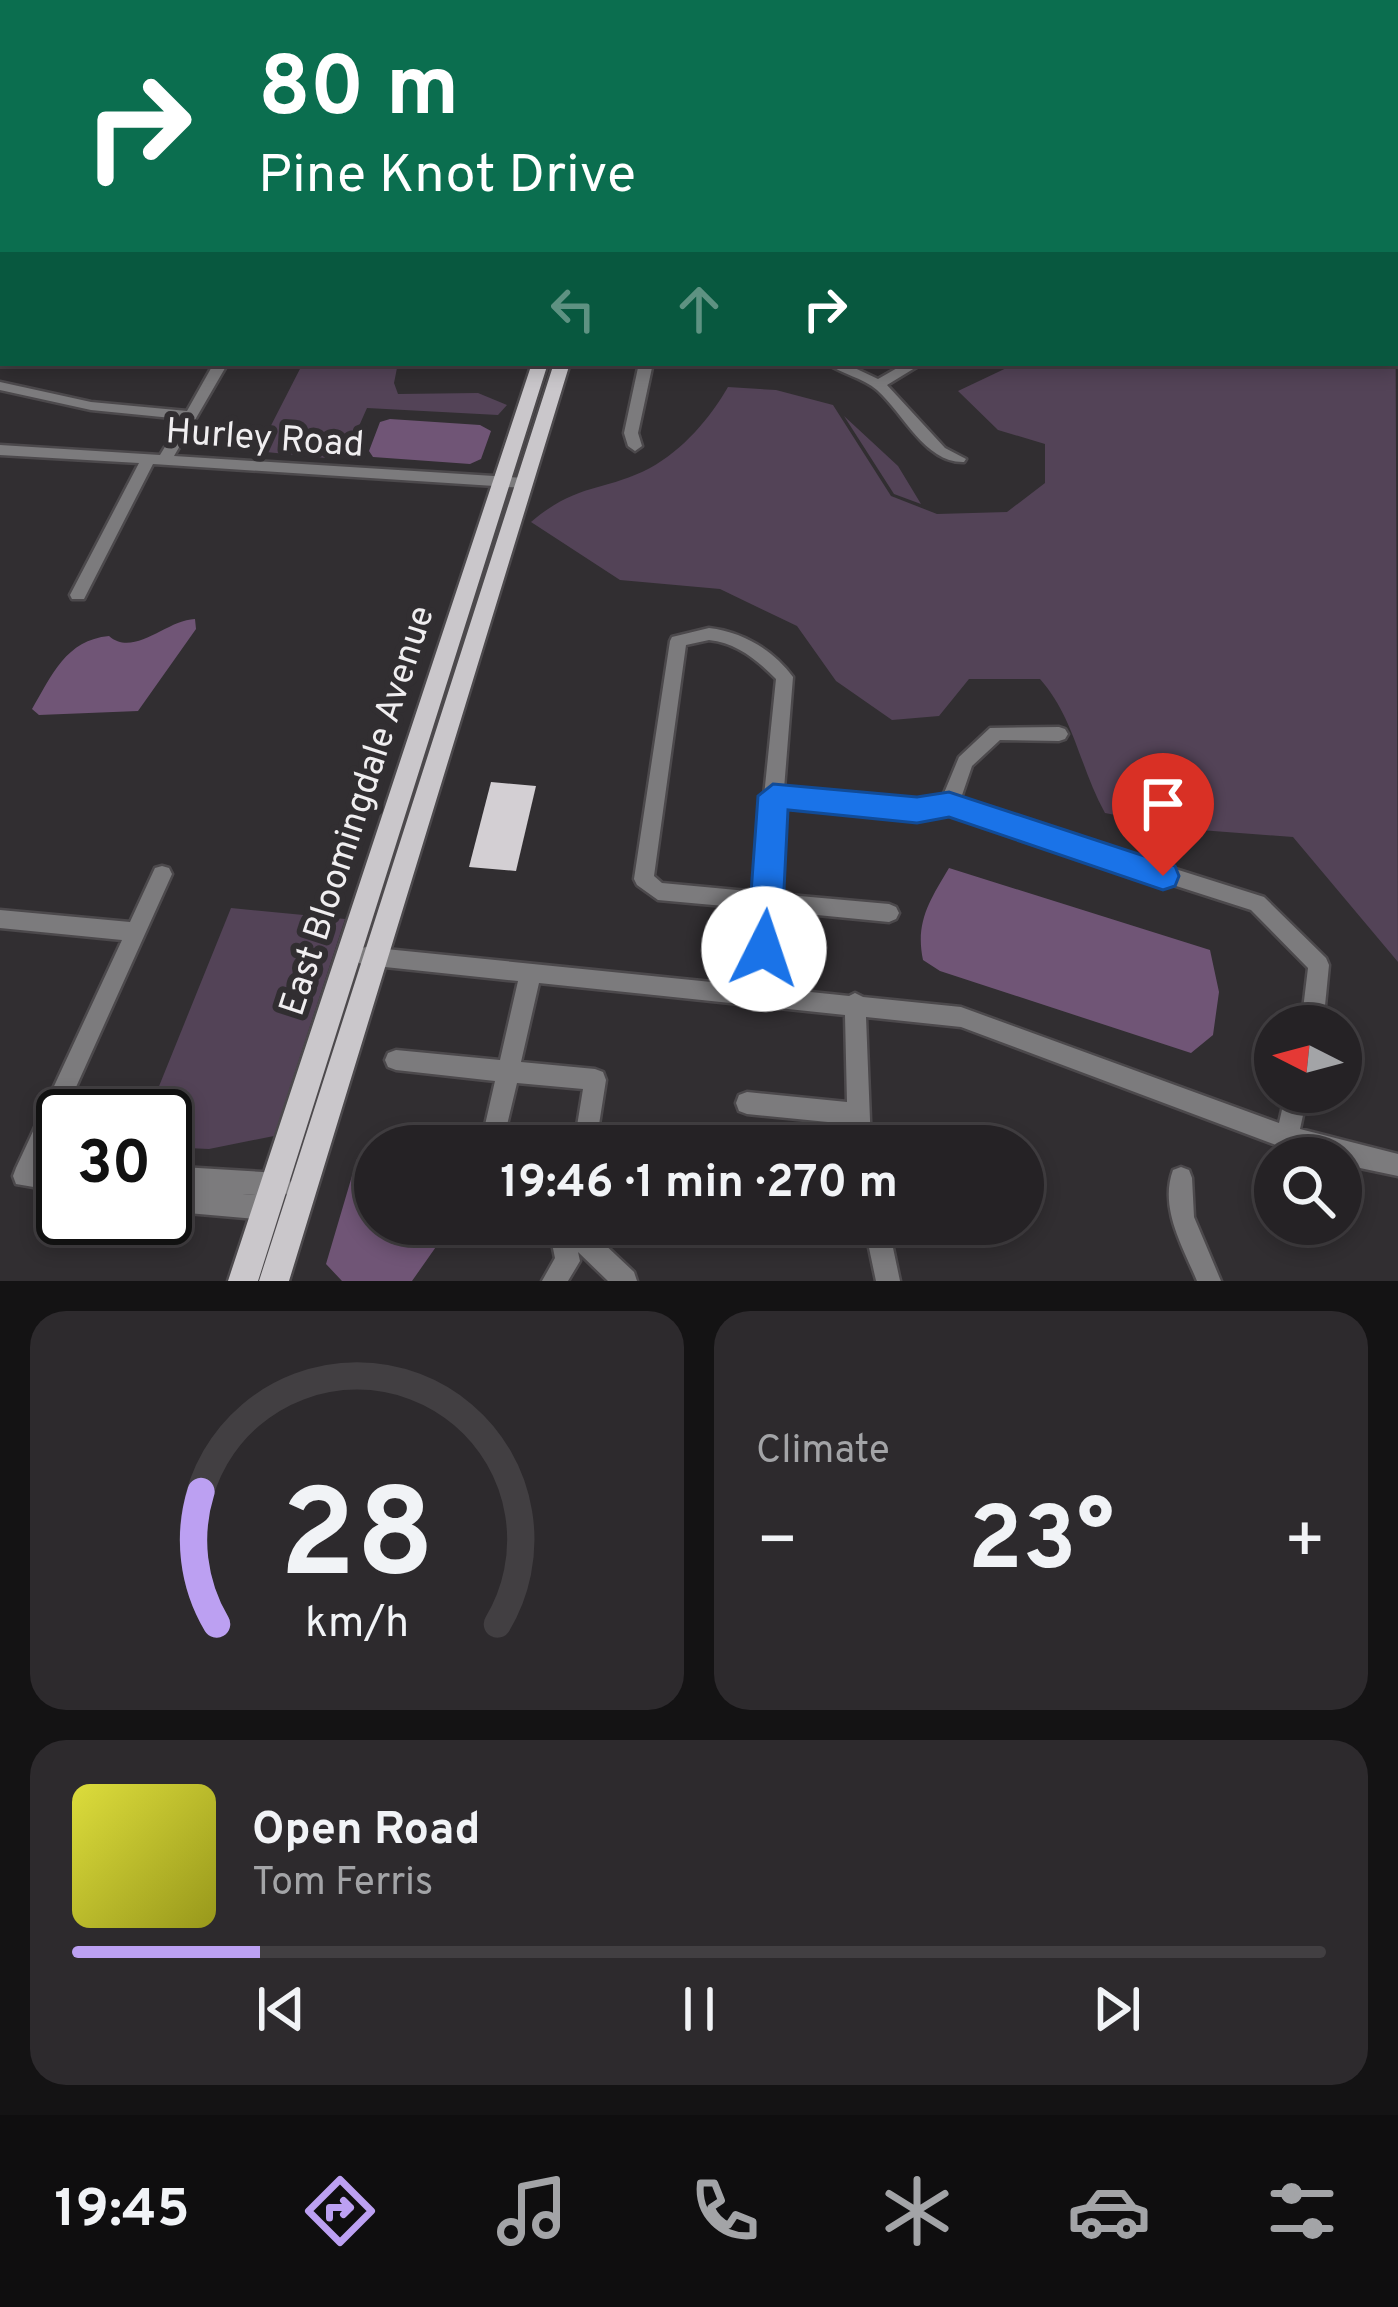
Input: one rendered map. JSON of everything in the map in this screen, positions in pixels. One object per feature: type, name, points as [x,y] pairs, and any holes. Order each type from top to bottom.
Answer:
[{"type":"main road","name":"East Bloomingdale Avenue","points":[[514,482],[539,366]]},
{"type":"main road","name":"East Bloomingdale Avenue","points":[[243,1281],[283,1194],[514,482],[561,366]]},
{"type":"main road","name":"East Bloomingdale Avenue","points":[[274,1281],[283,1194]]},
{"type":"street","points":[[78,595],[218,366]]},
{"type":"street","points":[[634,446],[631,433],[645,366]]},
{"type":"street","points":[[840,366],[880,384],[940,451],[959,459]]},
{"type":"street","points":[[880,384],[911,366]]},
{"type":"street","points":[[0,386],[91,406],[187,415]]},
{"type":"street","name":"Hurley Road","points":[[0,450],[514,482]]},
{"type":"street","points":[[761,996],[767,902],[773,796],[785,677],[745,639],[694,634],[678,641],[644,879],[658,891],[767,902],[889,913]]},
{"type":"street","points":[[949,805],[965,762],[996,733],[1058,734]]},
{"type":"street","points":[[773,796],[917,810],[949,805],[1257,903],[1319,965],[1314,1005]]},
{"type":"street","points":[[65,1089],[162,874]]},
{"type":"street","points":[[0,919],[136,932]]},
{"type":"street","points":[[363,956],[961,1017],[1039,1042],[1276,1137]]},
{"type":"street","points":[[496,1125],[531,971]]},
{"type":"street","points":[[855,1003],[859,1125]]},
{"type":"street","points":[[396,1060],[596,1080],[588,1125]]},
{"type":"street","points":[[748,1103],[859,1114]]},
{"type":"street","points":[[36,1152],[25,1176],[36,1177]]},
{"type":"street","points":[[1362,1157],[1398,1165]]},
{"type":"street","points":[[1180,1178],[1182,1217],[1209,1281]]},
{"type":"street","points":[[192,1181],[283,1194]]},
{"type":"street","points":[[192,1198],[283,1194]]},
{"type":"street","points":[[554,1281],[568,1261],[566,1245]]},
{"type":"street","points":[[586,1245],[625,1281]]},
{"type":"street","points":[[880,1245],[888,1281]]},
{"type":"shaded area","points":[[301,366],[397,366],[394,383],[398,394],[478,393],[507,405],[498,415],[367,408],[347,453],[326,458],[266,452],[260,447]]},
{"type":"shaded area","points":[[1011,366],[1396,366],[1398,962],[1293,837],[1187,829],[1105,813],[1069,726],[1040,679],[969,679],[939,716],[892,720],[836,681],[797,626],[720,589],[620,580],[531,522],[563,500],[634,476],[662,461],[695,432],[728,387],[776,390],[833,405],[891,496],[937,514],[1007,512],[1045,483],[1045,444],[998,430],[958,391]]},
{"type":"shaded area","points":[[844,416],[898,466],[921,504],[894,494]]},
{"type":"shaded area","points":[[380,422],[480,425],[491,431],[481,459],[470,464],[373,457],[369,451]]},
{"type":"shaded area","points":[[195,619],[196,629],[138,711],[39,715],[32,709],[62,661],[82,644],[109,636],[119,642],[140,641]]},
{"type":"shaded area","points":[[949,868],[1210,950],[1219,992],[1213,1035],[1191,1053],[940,971],[923,960],[921,934],[930,901]]},
{"type":"shaded area","points":[[231,908],[345,919],[274,1136],[192,1148],[192,1089],[158,1089]]},
{"type":"shaded area","points":[[354,1169],[354,1245],[437,1245],[412,1281],[342,1281],[326,1264]]},
{"type":"building","points":[[491,782],[536,786],[516,871],[469,867]]},
{"type":"route","points":[[764,949],[773,796],[917,810],[949,805],[1163,876]]}]
